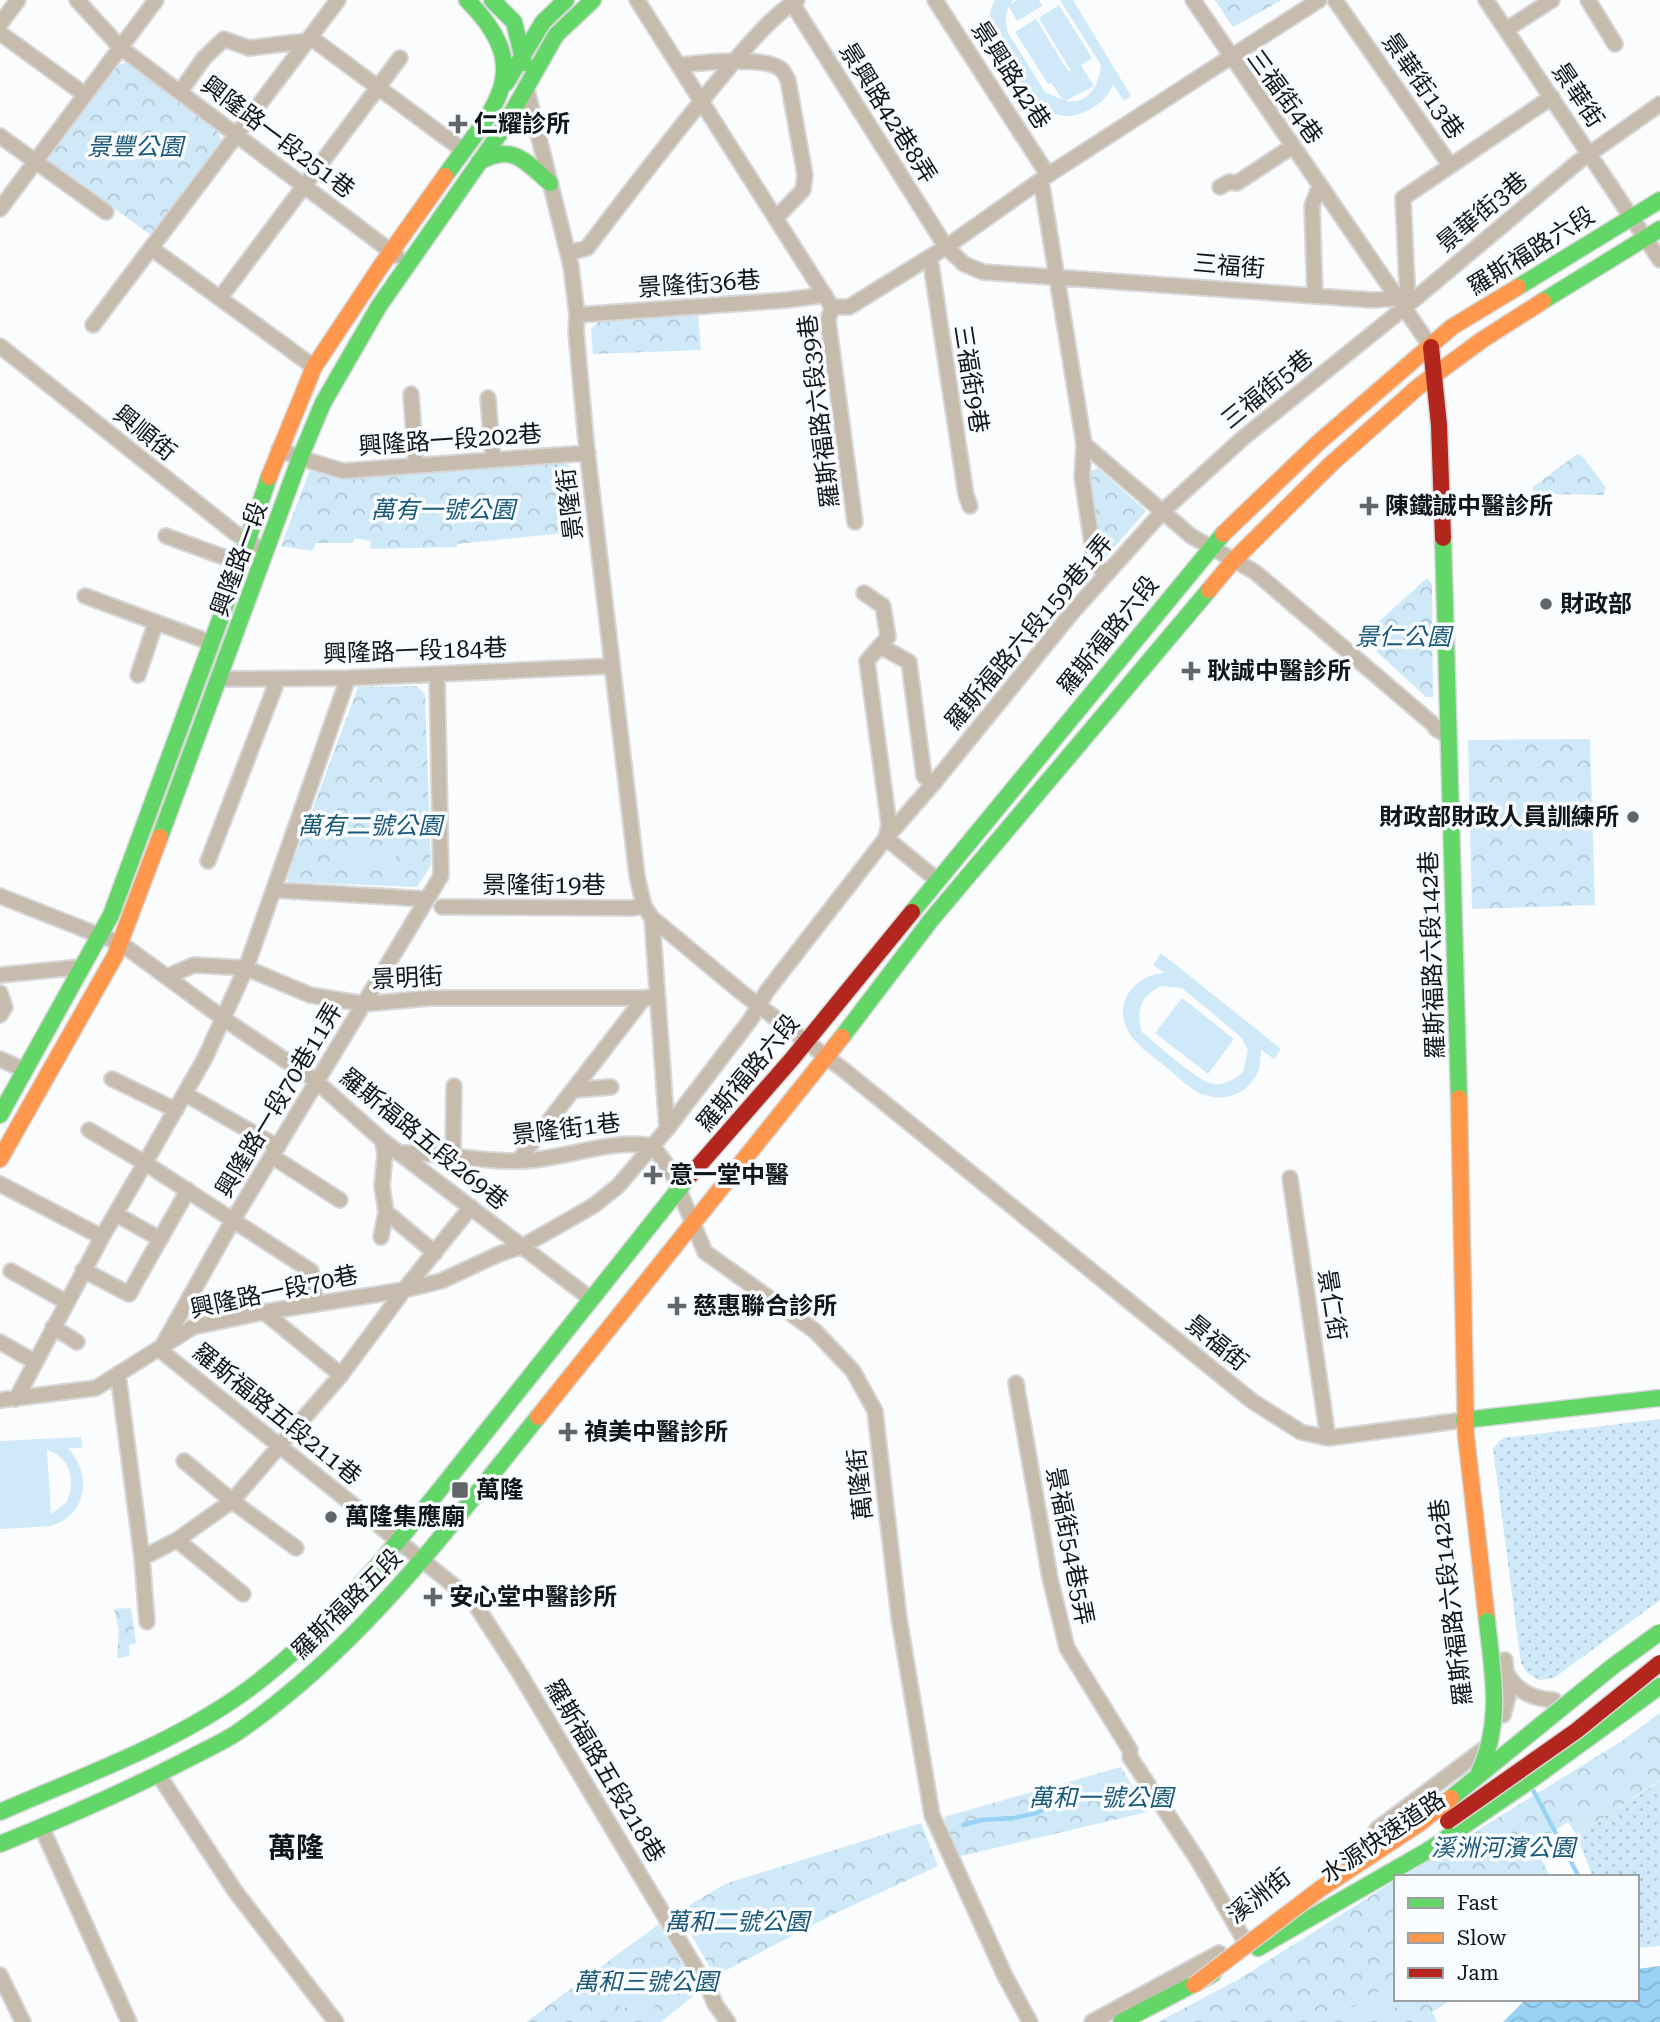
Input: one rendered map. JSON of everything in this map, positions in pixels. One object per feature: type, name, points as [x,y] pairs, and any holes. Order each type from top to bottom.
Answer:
[{"type":"main road","points":[[467,0],[492,27],[515,59],[526,86]]},
{"type":"main road","name":"興隆路一段","points":[[0,1115],[111,915],[212,643],[279,449],[314,367],[494,107],[504,86],[515,59],[514,22],[492,0]]},
{"type":"main road","points":[[515,59],[543,22],[566,0]]},
{"type":"main road","name":"興隆路一段","points":[[0,1159],[115,956],[323,402],[407,263],[502,130],[556,35],[593,0]]},
{"type":"main road","points":[[477,163],[499,153],[512,155],[550,183]]},
{"type":"main road","name":"羅斯福路六段","points":[[678,1192],[1211,547],[1318,443],[1452,327],[1660,200]]},
{"type":"main road","name":"羅斯福路六段","points":[[693,1225],[827,1057],[931,920],[1234,560],[1331,464],[1436,373],[1482,340],[1653,233]]},
{"type":"main road","name":"羅斯福路六段142巷","points":[[1431,347],[1436,373],[1439,425],[1455,935],[1465,1428]]},
{"type":"main road","name":"羅斯福路五段","points":[[0,1812],[136,1753],[205,1717],[250,1688],[306,1642],[398,1541],[678,1192]]},
{"type":"main road","name":"羅斯福路五段","points":[[0,1844],[42,1828],[158,1774],[236,1733],[319,1668],[423,1560],[693,1225]]},
{"type":"main road","name":"景福街","points":[[1465,1428],[1660,1398]]},
{"type":"main road","points":[[1436,1829],[1466,1794],[1481,1769],[1493,1737],[1495,1696],[1465,1428]]},
{"type":"main road","points":[[1194,1985],[1320,1889],[1420,1823],[1612,1667],[1660,1632]]},
{"type":"main road","name":"水源快速道路","points":[[1113,2022],[1339,1895],[1576,1731],[1660,1663]]},
{"type":"main road","name":"水源快速道路","points":[[1121,2022],[1194,1985],[1392,1873],[1531,1780],[1660,1686]]},
{"type":"street","points":[[0,24],[18,0]]},
{"type":"street","name":"興隆路一段251巷","points":[[77,0],[121,48],[407,263]]},
{"type":"street","points":[[0,209],[156,0]]},
{"type":"street","points":[[93,325],[338,0]]},
{"type":"street","points":[[637,0],[829,301],[849,307],[946,247],[1045,178],[1056,276],[1084,444],[1082,477],[1095,564],[1106,573]]},
{"type":"street","name":"景興路42巷","points":[[935,0],[1045,178]]},
{"type":"street","points":[[1194,0],[1232,56],[1319,0]]},
{"type":"street","name":"景華街13巷","points":[[1335,0],[1450,164]]},
{"type":"street","name":"景華街","points":[[1486,0],[1591,153],[1620,202],[1653,233],[1660,260]]},
{"type":"street","points":[[1507,29],[1552,0]]},
{"type":"street","points":[[1588,0],[1615,44]]},
{"type":"street","points":[[568,253],[587,248],[734,61],[795,1]]},
{"type":"street","name":"景興路42巷8弄","points":[[795,1],[946,247]]},
{"type":"street","points":[[0,33],[84,94]]},
{"type":"street","points":[[180,92],[204,58],[224,39],[249,48],[309,39],[464,151]]},
{"type":"street","name":"三福街4巷","points":[[1045,178],[1232,56],[1431,347]]},
{"type":"street","points":[[220,298],[400,58]]},
{"type":"street","points":[[679,65],[734,61],[771,64],[782,70],[788,80],[805,175],[803,190],[776,218]]},
{"type":"street","name":"景隆街","points":[[526,86],[568,253],[577,315],[576,331],[587,453],[637,876],[648,912],[650,997],[667,1129]]},
{"type":"street","name":"景華街13巷","points":[[1403,303],[1403,198],[1552,97]]},
{"type":"street","name":"景華街3巷","points":[[1403,303],[1591,153],[1660,104]]},
{"type":"street","points":[[0,136],[107,212]]},
{"type":"street","points":[[1220,187],[1229,182],[1237,183],[1293,146]]},
{"type":"street","points":[[1315,296],[1311,206],[1320,185]]},
{"type":"street","name":"三福街","points":[[946,247],[964,264],[983,272],[1403,303]]},
{"type":"street","points":[[151,248],[314,367]]},
{"type":"street","name":"三福街9巷","points":[[930,257],[966,495],[970,506]]},
{"type":"street","name":"景隆街36巷","points":[[577,315],[786,300],[829,301]]},
{"type":"street","name":"羅斯福路六段39巷","points":[[829,301],[828,320],[855,523]]},
{"type":"street","name":"三福街5巷","points":[[1163,511],[1243,438],[1403,303]]},
{"type":"street","name":"興順街","points":[[0,346],[234,533],[266,550]]},
{"type":"street","points":[[411,394],[416,465]]},
{"type":"street","points":[[488,398],[493,460]]},
{"type":"street","points":[[1084,444],[1191,536],[1255,572],[1436,729],[1448,736]]},
{"type":"street","name":"興隆路一段202巷","points":[[279,449],[343,471],[587,453]]},
{"type":"street","name":"羅斯福路六段159巷1弄","points":[[933,784],[1106,573],[1163,511]]},
{"type":"street","points":[[166,536],[240,563]]},
{"type":"street","points":[[864,593],[883,606],[888,637],[867,661],[889,825],[886,838]]},
{"type":"street","points":[[85,596],[212,643]]},
{"type":"street","points":[[138,675],[156,622]]},
{"type":"street","points":[[880,646],[909,662],[924,776],[933,784],[886,838]]},
{"type":"street","name":"興隆路一段184巷","points":[[220,679],[348,678],[612,666]]},
{"type":"street","name":"興隆路一段70巷11弄","points":[[160,1349],[233,1220],[441,876],[437,675]]},
{"type":"street","points":[[208,861],[278,678]]},
{"type":"street","points":[[16,1399],[83,1270],[185,1094],[224,1019],[246,968],[348,678]]},
{"type":"street","points":[[886,838],[937,880]]},
{"type":"street","name":"興隆路一段70巷","points":[[0,1400],[96,1388],[193,1327],[264,1312],[404,1290],[441,1281],[499,1254],[523,1247],[593,1206],[618,1186],[667,1129],[751,1019],[758,1003],[886,838]]},
{"type":"street","points":[[274,890],[426,899]]},
{"type":"street","points":[[0,896],[119,943],[224,1019]]},
{"type":"street","name":"景隆街19巷","points":[[442,907],[631,908],[648,912]]},
{"type":"street","points":[[648,912],[827,1057]]},
{"type":"street","name":"景明街","points":[[168,976],[194,965],[246,968],[310,995],[364,1004],[429,998],[650,997]]},
{"type":"street","points":[[0,975],[81,967]]},
{"type":"street","points":[[0,993],[5,1007],[0,1015]]},
{"type":"street","points":[[518,1161],[650,997]]},
{"type":"street","name":"羅斯福路五段269巷","points":[[224,1019],[316,1081],[382,1140],[591,1299]]},
{"type":"street","name":"景福街","points":[[827,1057],[1252,1401],[1301,1432],[1328,1438],[1465,1428]]},
{"type":"street","points":[[0,1059],[24,1070]]},
{"type":"street","points":[[112,1079],[176,1110]]},
{"type":"street","points":[[453,1156],[454,1086]]},
{"type":"street","points":[[575,1090],[611,1087]]},
{"type":"street","points":[[185,1094],[275,1152],[340,1200]]},
{"type":"street","name":"興隆路一段70巷11弄","points":[[89,1130],[188,1190],[311,1271],[316,1303]]},
{"type":"street","points":[[381,1237],[386,1212],[382,1186],[385,1153],[382,1140]]},
{"type":"street","name":"景隆街1巷","points":[[400,1153],[518,1161],[547,1159],[635,1143],[653,1146]]},
{"type":"street","points":[[653,1146],[671,1171],[693,1225]]},
{"type":"street","name":"景仁街","points":[[1290,1178],[1328,1438]]},
{"type":"street","points":[[0,1184],[102,1237]]},
{"type":"street","points":[[83,1270],[129,1294],[188,1190]]},
{"type":"street","points":[[142,1558],[177,1540],[232,1501],[341,1375],[404,1290],[471,1207]]},
{"type":"street","points":[[386,1212],[435,1253]]},
{"type":"street","points":[[116,1214],[160,1239]]},
{"type":"street","name":"萬隆街","points":[[693,1225],[705,1252],[815,1331],[853,1371],[875,1411],[899,1618],[932,1815],[1005,1976],[1030,2022]]},
{"type":"street","points":[[11,1271],[66,1302]]},
{"type":"street","points":[[264,1312],[341,1375]]},
{"type":"street","points":[[53,1327],[77,1342]]},
{"type":"street","points":[[0,1342],[35,1362]]},
{"type":"street","name":"羅斯福路五段211巷","points":[[160,1349],[423,1560]]},
{"type":"street","points":[[118,1374],[142,1558],[147,1622]]},
{"type":"street","name":"景福街54巷5弄","points":[[1016,1383],[1050,1578],[1068,1648],[1130,1750],[1129,1757],[1169,1815],[1244,1938]]},
{"type":"street","name":"羅斯福路六段142巷","points":[[1465,1428],[1481,1464],[1508,1696],[1506,1709],[1497,1729],[1484,1750],[1473,1759]]},
{"type":"street","name":"羅斯福路六段142巷","points":[[1465,1428],[1458,1467],[1488,1700],[1487,1723],[1473,1759]]},
{"type":"street","points":[[184,1461],[232,1501],[296,1548]]},
{"type":"street","points":[[177,1540],[243,1594]]},
{"type":"street","name":"羅斯福路五段218巷","points":[[423,1560],[473,1601],[517,1668],[728,2022]]},
{"type":"street","points":[[1506,1673],[1521,1691],[1537,1698],[1554,1700]]},
{"type":"street","points":[[1370,1840],[1415,1820],[1451,1816],[1484,1804],[1660,1679]]},
{"type":"street","name":"溪洲街","points":[[1092,2022],[1244,1938],[1370,1840],[1377,1829],[1473,1759]]},
{"type":"street","points":[[158,1774],[235,1891],[336,2022]]},
{"type":"street","points":[[42,1828],[129,2022]]},
{"type":"street","points":[[0,1975],[23,2022]]},
{"type":"green space","points":[[995,0],[1013,0],[1010,5],[1017,0],[1039,0],[1042,6],[1017,21],[1009,7],[1006,20],[1008,33],[1045,92],[1063,100],[1051,83],[1048,84],[1015,32],[1036,19],[1068,71],[1071,71],[1039,18],[1059,5],[1092,58],[1081,65],[1094,86],[1065,101],[1086,97],[1091,92],[1098,80],[1101,65],[1060,0],[1073,0],[1131,96],[1124,101],[1113,84],[1102,101],[1078,115],[1065,116],[1043,107],[1024,87],[993,38],[989,21]]},
{"type":"green space","points":[[1215,0],[1282,0],[1233,27]]},
{"type":"green space","name":"景豐公園","points":[[127,62],[218,131],[221,140],[151,235],[46,160],[119,65]]},
{"type":"green space","points":[[698,315],[701,350],[593,354],[591,329],[598,322]]},
{"type":"green space","points":[[1577,454],[1583,457],[1606,488],[1603,495],[1533,492],[1533,487]]},
{"type":"green space","name":"萬有一號公園","points":[[566,463],[573,470],[581,541],[579,535],[573,532],[458,544],[457,547],[370,549],[371,541],[355,538],[353,543],[316,543],[312,551],[281,546],[310,470],[341,478]]},
{"type":"green space","points":[[1098,468],[1146,511],[1103,560],[1089,472]]},
{"type":"green space","name":"景仁公園","points":[[1427,578],[1432,584],[1433,697],[1426,697],[1363,639],[1365,634]]},
{"type":"green space","name":"萬有二號公園","points":[[416,686],[425,694],[431,865],[417,887],[289,882],[287,878],[358,687]]},
{"type":"green space","points":[[1590,739],[1595,905],[1472,909],[1468,740]]},
{"type":"green space","points":[[346,846],[396,847],[396,871],[345,870]]},
{"type":"green space","points":[[1161,953],[1281,1049],[1274,1059],[1261,1050],[1258,1072],[1241,1092],[1225,1097],[1199,1093],[1130,1035],[1123,1019],[1125,999],[1145,978],[1165,973],[1153,965]],"holes":[[[1161,986],[1182,988],[1241,1037],[1248,1050],[1243,1072],[1233,1079],[1217,1084],[1206,1081],[1142,1032],[1139,1017],[1144,999]]]},
{"type":"green space","points":[[1182,998],[1234,1039],[1208,1074],[1155,1033]]},
{"type":"green space","points":[[1660,1419],[1660,1600],[1554,1678],[1538,1680],[1526,1672],[1521,1663],[1493,1448],[1503,1438]]},
{"type":"green space","points":[[81,1437],[82,1448],[68,1448],[81,1469],[83,1481],[79,1503],[73,1512],[51,1526],[0,1529],[0,1441]],"holes":[[[47,1450],[66,1464],[71,1485],[67,1502],[51,1514]]]},
{"type":"green space","points":[[131,1608],[136,1643],[129,1645],[129,1656],[117,1658],[119,1630],[114,1609]]},
{"type":"green space","name":"溪洲河濱公園","points":[[1660,1713],[1660,1780],[1576,1835],[1568,1822],[1534,1844],[1549,1875],[1405,1875],[1622,1741]]},
{"type":"green space","name":"萬和一號公園","points":[[1121,1767],[1147,1812],[957,1857],[944,1817]]},
{"type":"green space","points":[[1660,1781],[1660,1946],[1639,1948],[1639,1875],[1592,1875],[1576,1835]]},
{"type":"green space","name":"萬和二號公園","points":[[921,1823],[938,1866],[834,1914],[715,1976],[678,1912],[725,1884]]},
{"type":"green space","name":"溪洲河濱公園","points":[[1394,1881],[1394,2001],[1450,2001],[1432,2012],[1437,2022],[1158,2022],[1239,1979]]},
{"type":"green space","name":"萬和三號公園","points":[[659,1924],[695,1986],[692,1997],[661,2022],[526,2022]]},
{"type":"green space","points":[[624,1979],[659,1982],[653,2010],[641,2011],[619,2006],[617,1982]]},
{"type":"green space","points":[[1387,1987],[1399,2006],[1371,2022],[1349,2022],[1343,2013]]},
{"type":"water","points":[[1660,1966],[1660,2022],[1503,2022],[1524,2001],[1639,2001],[1639,1969]]},
{"type":"waterway","points":[[1532,1788],[1578,1875]]},
{"type":"waterway","points":[[963,1825],[1037,1813],[1064,1797],[1125,1796]]},
{"type":"traffic: fast","points":[[445,176],[492,110],[501,90],[504,70],[501,48],[489,25],[467,0]]},
{"type":"traffic: fast","points":[[492,0],[514,22],[524,63]]},
{"type":"traffic: fast","points":[[506,83],[543,22],[566,0]]},
{"type":"traffic: fast","points":[[160,837],[300,458],[323,403],[379,306],[502,130],[556,35],[593,0]]},
{"type":"traffic: fast","points":[[479,162],[501,154],[510,154],[525,162],[550,183]]},
{"type":"traffic: fast","points":[[1518,287],[1660,200]]},
{"type":"traffic: fast","points":[[1543,301],[1660,229]]},
{"type":"traffic: fast","points":[[0,1115],[111,915],[228,598],[269,477]]},
{"type":"traffic: fast","points":[[912,912],[1223,534]]},
{"type":"traffic: fast","points":[[1443,538],[1459,1098]]},
{"type":"traffic: fast","points":[[842,1037],[931,920],[1209,590]]},
{"type":"traffic: fast","points":[[0,1812],[129,1757],[192,1725],[250,1688],[312,1635],[396,1544],[687,1179]]},
{"type":"traffic: fast","points":[[1464,1420],[1660,1398]]},
{"type":"traffic: fast","points":[[0,1844],[116,1794],[210,1748],[235,1734],[280,1701],[361,1627],[398,1587],[538,1417]]},
{"type":"traffic: fast","points":[[1478,1775],[1486,1756],[1493,1718],[1493,1680],[1487,1621]]},
{"type":"traffic: fast","points":[[1451,1798],[1612,1667],[1660,1632]]},
{"type":"traffic: fast","points":[[1258,1948],[1427,1851],[1531,1780],[1660,1686]]},
{"type":"traffic: fast","points":[[1121,2022],[1213,1974]]},
{"type":"traffic: slow","points":[[269,477],[314,367],[445,176]]},
{"type":"traffic: slow","points":[[1223,534],[1318,443],[1452,327],[1518,287]]},
{"type":"traffic: slow","points":[[1209,590],[1234,560],[1331,464],[1418,387],[1482,340],[1543,301]]},
{"type":"traffic: slow","points":[[0,1159],[115,956],[160,837]]},
{"type":"traffic: slow","points":[[538,1417],[842,1037]]},
{"type":"traffic: slow","points":[[1459,1098],[1466,1436]]},
{"type":"traffic: slow","points":[[1466,1436],[1487,1621]]},
{"type":"traffic: slow","points":[[1194,1985],[1320,1889],[1420,1823],[1451,1798]]},
{"type":"traffic: jam","points":[[1431,347],[1439,425],[1443,538]]},
{"type":"traffic: jam","points":[[687,1179],[792,1059],[912,912]]},
{"type":"traffic: jam","points":[[1448,1821],[1576,1731],[1660,1663]]},
{"type":"place","name":"仁耀診所","points":[[458,124]]},
{"type":"place","name":"陳鐵誠中醫診所","points":[[1369,506]]},
{"type":"place","name":"財政部","points":[[1546,604]]},
{"type":"place","name":"耿誠中醫診所","points":[[1191,671]]},
{"type":"place","name":"財政部財政人員訓練所","points":[[1633,817]]},
{"type":"place","name":"意一堂中醫","points":[[653,1175]]},
{"type":"place","name":"慈惠聯合診所","points":[[677,1306]]},
{"type":"place","name":"禎美中醫診所","points":[[568,1432]]},
{"type":"place","name":"萬隆","points":[[460,1490]]},
{"type":"place","name":"萬隆集應廟","points":[[331,1517]]},
{"type":"place","name":"安心堂中醫診所","points":[[433,1597]]},
{"type":"district","name":"萬隆","points":[[296,1847]]}]
